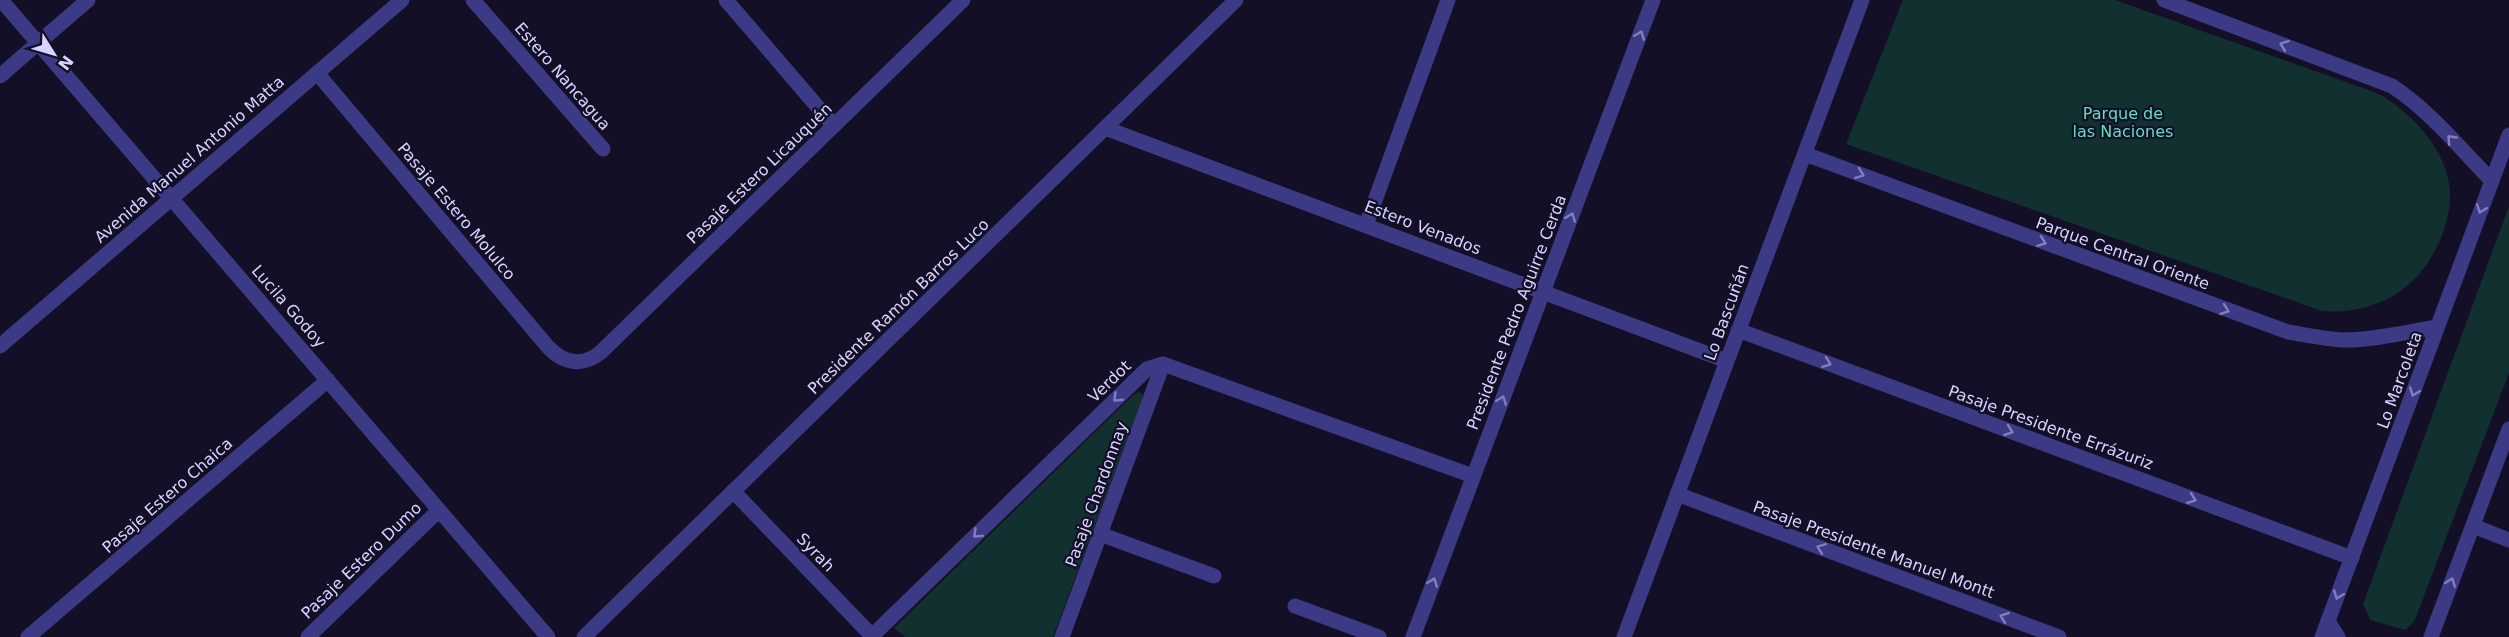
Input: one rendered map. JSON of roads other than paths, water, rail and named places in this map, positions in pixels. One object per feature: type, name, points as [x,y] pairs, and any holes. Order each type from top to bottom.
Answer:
[{"type":"street","name":"Lucila Godoy","points":[[1,0],[548,637]]},
{"type":"street","points":[[0,76],[88,0]]},
{"type":"street","name":"Avenida Manuel Antonio Matta","points":[[0,346],[402,0]]},
{"type":"street","name":"Estero Nancagua","points":[[473,0],[603,149]]},
{"type":"street","points":[[726,0],[834,126]]},
{"type":"street","name":"Pasaje Estero Licauquén","points":[[575,362],[594,358],[602,352],[963,0]]},
{"type":"street","name":"Presidente Ramón Barros Luco","points":[[584,637],[1236,0]]},
{"type":"street","points":[[1366,225],[1449,0]]},
{"type":"street","name":"Presidente Pedro Aguirre Cerda","points":[[1413,637],[1653,0]]},
{"type":"street","name":"Lo Bascuñán","points":[[1624,637],[1862,0]]},
{"type":"street","points":[[2164,0],[2392,86],[2411,99],[2429,116],[2492,181]]},
{"type":"street","name":"Pasaje Estero Molulco","points":[[317,73],[548,347],[565,360],[575,362]]},
{"type":"street","name":"Estero Venados","points":[[1105,128],[1727,361]]},
{"type":"street","name":"Lo Marcoleta","points":[[2322,637],[2509,135]]},
{"type":"street","name":"Parque Central Oriente","points":[[1805,154],[2288,332],[2316,338],[2345,340],[2374,338],[2437,327]]},
{"type":"street","name":"Pasaje Presidente Errázuriz","points":[[1738,330],[2352,558]]},
{"type":"street","points":[[1163,364],[1473,476]]},
{"type":"street","name":"Pasaje Chardonnay","points":[[1062,637],[1163,364]]},
{"type":"street","name":"Verdot","points":[[873,637],[1147,369],[1163,364]]},
{"type":"street","name":"Pasaje Estero Chaica","points":[[28,637],[328,380]]},
{"type":"street","points":[[2431,637],[2509,429]]},
{"type":"street","name":"Syrah","points":[[733,491],[873,637]]},
{"type":"street","name":"Pasaje Presidente Manuel Montt","points":[[1677,494],[2059,637]]},
{"type":"street","name":"Pasaje Estero Dumo","points":[[308,637],[439,510]]},
{"type":"street","points":[[2473,526],[2509,540]]},
{"type":"street","points":[[1100,534],[1214,576]]},
{"type":"street","points":[[1295,606],[1379,637]]},
{"type":"street","points":[[2328,621],[2338,637]]},
{"type":"park label","name":"Parque de las Naciones","points":[[2123,122]]}]
